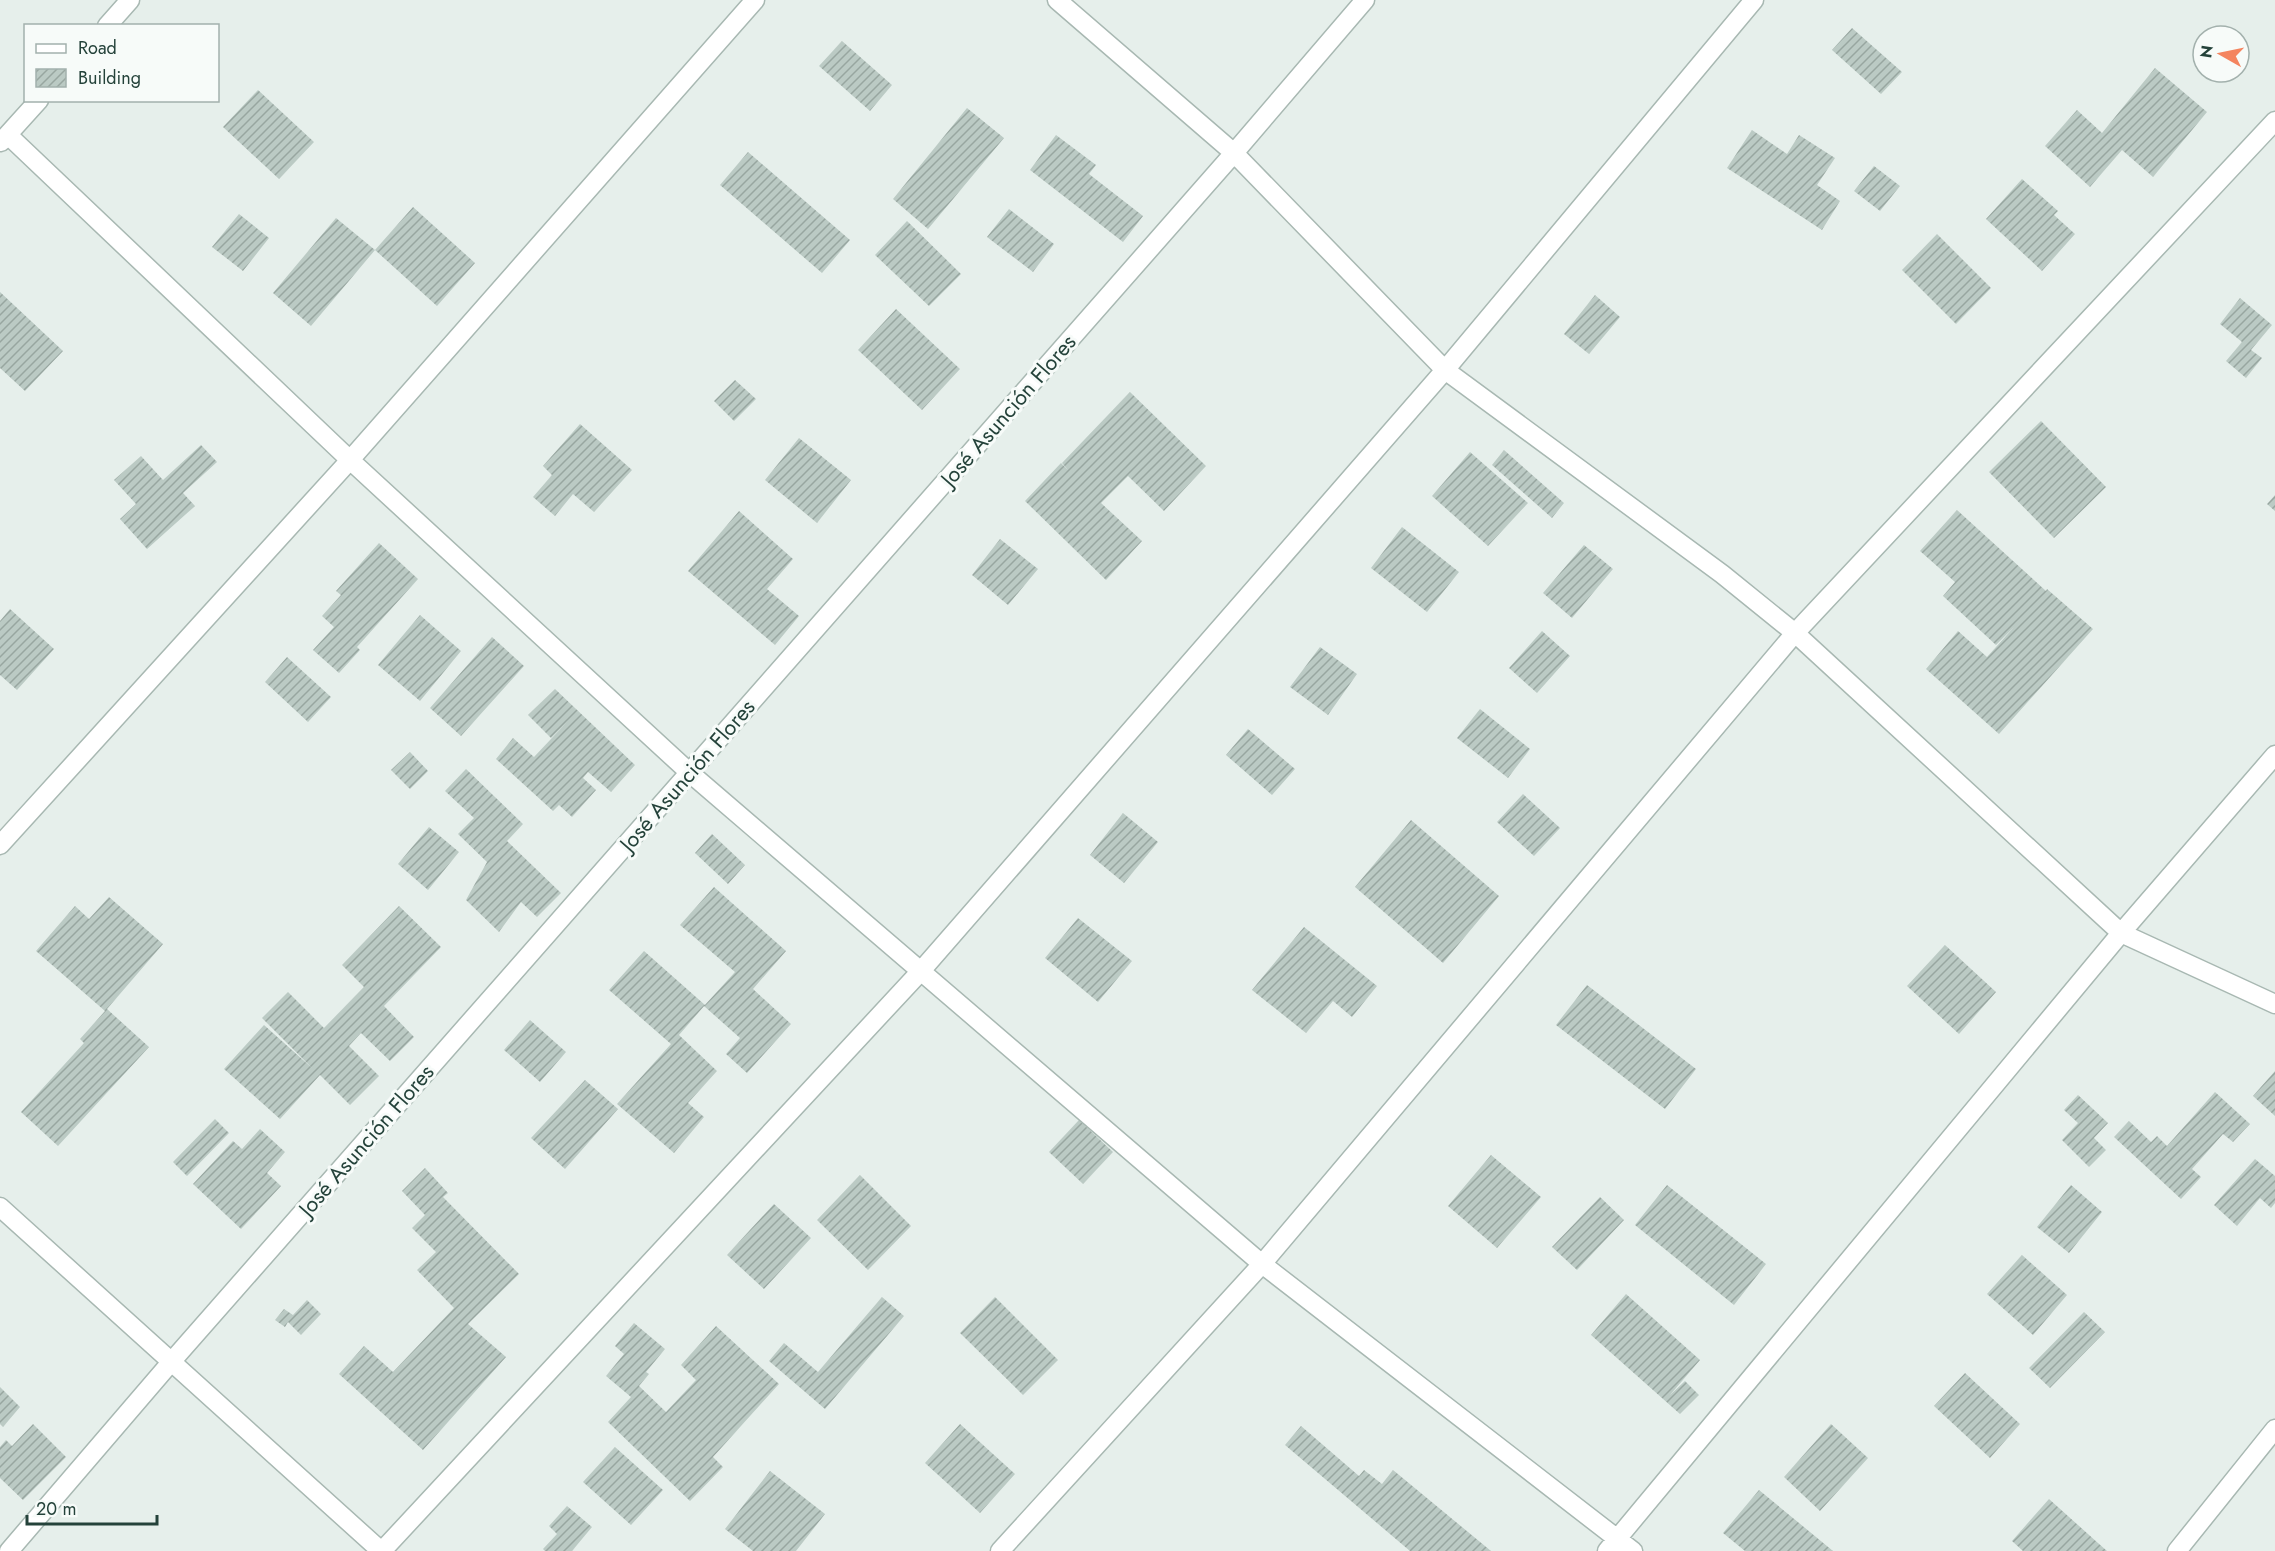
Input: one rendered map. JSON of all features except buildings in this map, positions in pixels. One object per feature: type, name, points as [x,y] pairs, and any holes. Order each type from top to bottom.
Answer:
[{"type":"street","points":[[109,24],[130,0]]},
{"type":"street","points":[[0,845],[350,460],[755,0]]},
{"type":"street","points":[[1057,0],[1234,153],[1445,370],[1722,574],[1795,633],[2121,933],[2275,1004]]},
{"type":"street","name":"José Asunción Flores","points":[[9,1551],[172,1361],[1234,153],[1365,0]]},
{"type":"street","points":[[0,1207],[382,1551],[920,972],[1445,370],[1754,0]]},
{"type":"street","points":[[37,102],[4,139],[690,773],[1262,1264],[1613,1544],[1634,1551]]},
{"type":"street","points":[[1000,1551],[1262,1264],[1795,633],[2275,121]]},
{"type":"street","points":[[1613,1544],[2121,933],[2275,755]]},
{"type":"street","points":[[2177,1551],[2275,1429]]}]
